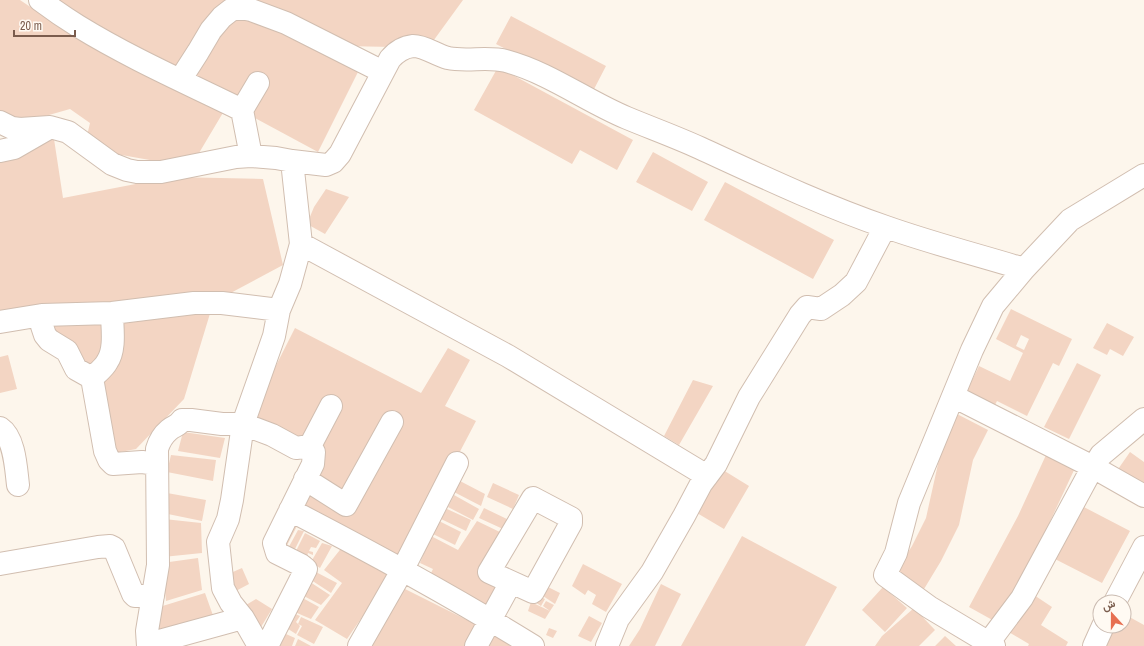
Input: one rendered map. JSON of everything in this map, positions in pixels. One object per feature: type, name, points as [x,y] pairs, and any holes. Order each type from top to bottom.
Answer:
[{"type":"street","points":[[40,0],[77,26],[115,47],[164,73],[242,110]]},
{"type":"street","points":[[180,80],[211,30],[222,17],[231,10],[240,8],[251,10],[286,23],[383,72]]},
{"type":"street","points":[[0,122],[12,128],[20,129],[50,127],[60,129],[73,135],[112,164],[137,172],[160,172],[236,157],[251,156],[265,156],[326,165],[337,158],[390,59],[395,53],[402,49],[411,46],[419,46],[449,58],[462,60],[500,60],[532,69],[625,117],[698,147],[784,187],[885,227],[1024,269]]},
{"type":"street","points":[[251,156],[242,110],[258,83]]},
{"type":"street","points":[[0,151],[14,148],[50,127]]},
{"type":"street","points":[[259,646],[223,588],[218,542],[228,519],[243,424],[274,336],[279,310],[290,284],[301,244],[292,161]]},
{"type":"street","points":[[1144,175],[1070,220],[1024,269],[994,306],[972,350],[909,503],[896,553],[885,575],[929,607],[990,645],[1022,598],[1101,455],[1144,419]]},
{"type":"street","points":[[607,646],[618,619],[652,572],[701,484],[716,464],[749,397],[800,315],[807,307],[821,309],[842,295],[856,282],[885,227]]},
{"type":"street","points":[[301,244],[508,356],[708,476]]},
{"type":"street","points":[[0,322],[42,315],[112,312],[194,303],[222,303],[279,310]]},
{"type":"street","points":[[92,378],[108,362],[113,337],[112,312]]},
{"type":"street","points":[[42,315],[42,326],[45,335],[49,340],[67,351],[76,369],[92,378]]},
{"type":"street","points":[[92,378],[105,451],[109,460],[114,464],[142,462],[157,464]]},
{"type":"street","points":[[953,396],[1093,467],[1144,496]]},
{"type":"street","points":[[310,446],[331,406]]},
{"type":"street","points":[[243,618],[148,645],[147,631],[158,565],[157,449],[160,441],[170,429],[178,426],[182,420],[190,420],[222,424],[243,424],[272,435],[296,448],[310,446]]},
{"type":"street","points":[[305,480],[346,504],[392,422]]},
{"type":"street","points":[[0,428],[10,439],[18,485]]},
{"type":"street","points":[[267,646],[306,569],[302,565],[277,553],[274,543],[313,464],[314,452],[310,446]]},
{"type":"street","points":[[355,645],[403,569],[457,463]]},
{"type":"street","points":[[290,510],[403,569],[490,619],[533,646]]},
{"type":"street","points":[[0,564],[110,546],[114,548],[133,594],[135,596],[153,596]]},
{"type":"street","points":[[1119,594],[1144,547]]},
{"type":"street","points":[[476,646],[511,582]]},
{"type":"street","points":[[1094,646],[1099,634]]},
{"type":"building","points":[[0,0],[20,0],[75,37],[224,111],[199,153],[161,162],[99,151],[86,140],[90,123],[70,109],[28,121],[0,118]]},
{"type":"building","points":[[44,0],[463,0],[431,44],[393,47],[343,46],[233,4],[178,74]]},
{"type":"building","points":[[229,16],[264,18],[362,64],[318,152],[183,79]]},
{"type":"building","points":[[511,16],[606,66],[592,93],[496,44]]},
{"type":"building","points":[[498,67],[633,140],[617,170],[580,150],[572,164],[474,110]]},
{"type":"building","points":[[54,139],[63,198],[172,177],[263,179],[283,265],[225,296],[0,317],[0,158]]},
{"type":"building","points":[[653,152],[708,182],[692,211],[636,182]]},
{"type":"building","points":[[725,182],[834,240],[813,279],[704,220]]},
{"type":"building","points":[[326,189],[349,197],[325,234],[307,224],[314,207]]},
{"type":"building","points":[[212,307],[184,399],[136,449],[110,454],[95,379],[116,316]]},
{"type":"building","points":[[1011,309],[1072,339],[1059,366],[1053,363],[1027,416],[997,401],[991,413],[963,399],[979,366],[1010,381],[1023,353],[996,339]],"holes":[[[1021,335],[1029,339],[1024,350],[1016,346]]]},
{"type":"building","points":[[108,317],[108,347],[89,373],[45,319]]},
{"type":"building","points":[[1107,323],[1134,337],[1123,356],[1110,349],[1107,355],[1093,348]]},
{"type":"building","points":[[295,328],[421,393],[448,348],[470,360],[445,406],[476,421],[401,564],[294,509],[306,484],[345,500],[308,479],[307,442],[250,417]]},
{"type":"building","points":[[8,355],[17,389],[0,393],[0,357]]},
{"type":"building","points":[[1077,363],[1101,375],[1069,439],[1044,427]]},
{"type":"building","points":[[693,380],[713,386],[679,445],[664,436]]},
{"type":"building","points":[[957,414],[988,430],[973,460],[959,525],[941,561],[921,594],[894,575],[912,546],[926,518],[942,446]]},
{"type":"building","points":[[183,432],[225,438],[220,458],[178,451]]},
{"type":"building","points":[[1130,452],[1144,462],[1144,494],[1114,475]]},
{"type":"building","points":[[171,455],[216,460],[213,481],[167,472]]},
{"type":"building","points":[[1046,455],[1075,468],[1046,530],[996,622],[969,607],[1018,516]]},
{"type":"building","points":[[723,470],[749,486],[724,529],[697,513]]},
{"type":"building","points":[[460,481],[485,494],[481,506],[454,492]]},
{"type":"building","points":[[493,483],[519,495],[513,509],[487,497]]},
{"type":"building","points":[[167,493],[206,500],[202,521],[163,513]]},
{"type":"building","points":[[454,495],[479,509],[473,520],[448,507]]},
{"type":"building","points":[[1080,505],[1130,531],[1102,583],[1053,558]]},
{"type":"building","points":[[484,508],[509,520],[503,529],[479,518]]},
{"type":"building","points":[[447,509],[471,520],[466,531],[441,519]]},
{"type":"building","points":[[164,519],[201,523],[202,553],[163,557]]},
{"type":"building","points":[[439,521],[461,532],[455,545],[433,534]]},
{"type":"building","points":[[477,521],[504,534],[505,584],[489,609],[430,575],[433,569],[420,563],[431,536],[458,550]]},
{"type":"building","points":[[292,524],[297,526],[283,553],[280,544]]},
{"type":"building","points":[[298,530],[304,531],[291,557],[285,554]]},
{"type":"building","points":[[305,533],[320,541],[316,548],[311,547],[309,551],[313,552],[313,555],[308,553],[307,556],[311,557],[309,560],[293,557]]},
{"type":"building","points":[[742,536],[837,587],[805,646],[681,646]]},
{"type":"building","points":[[322,543],[332,546],[320,568],[311,562]]},
{"type":"building","points":[[343,546],[393,572],[347,639],[315,620],[342,583],[324,570]]},
{"type":"building","points":[[198,558],[202,590],[166,601],[162,563]]},
{"type":"building","points":[[583,564],[622,584],[606,612],[592,604],[596,595],[588,590],[585,595],[572,586]]},
{"type":"building","points":[[242,568],[249,584],[232,593],[226,575]]},
{"type":"building","points":[[312,570],[337,583],[331,593],[308,578]]},
{"type":"building","points":[[307,580],[330,595],[321,605],[300,594]]},
{"type":"building","points":[[661,584],[681,594],[655,646],[629,646],[640,629]]},
{"type":"building","points":[[548,587],[560,593],[555,604],[543,596]]},
{"type":"building","points":[[883,587],[907,608],[885,632],[862,610]]},
{"type":"building","points":[[403,588],[479,626],[468,646],[369,646]]},
{"type":"building","points":[[205,593],[215,621],[152,635],[156,608]]},
{"type":"building","points":[[1031,593],[1052,607],[1041,625],[1068,642],[1066,646],[1028,646],[1029,644],[1007,631]]},
{"type":"building","points":[[535,594],[545,599],[541,606],[532,600]]},
{"type":"building","points":[[299,596],[319,607],[311,619],[290,610]]},
{"type":"building","points":[[256,599],[272,609],[261,627],[241,608]]},
{"type":"building","points":[[546,601],[554,605],[550,611],[543,606]]},
{"type":"building","points":[[531,602],[550,611],[545,619],[528,611]]},
{"type":"building","points":[[914,608],[935,630],[919,646],[875,646],[882,636]]},
{"type":"building","points":[[291,612],[300,616],[296,622],[300,626],[296,634],[285,627]]},
{"type":"building","points":[[589,616],[602,623],[591,642],[578,636]]},
{"type":"building","points":[[301,617],[323,627],[314,644],[297,635],[302,626],[298,624]]},
{"type":"building","points":[[1132,618],[1144,625],[1144,646],[1100,646],[1106,634],[1132,634]]},
{"type":"building","points":[[549,628],[557,631],[553,638],[546,635]]},
{"type":"building","points":[[279,631],[295,638],[292,646],[276,646]]},
{"type":"building","points":[[493,635],[511,644],[509,646],[487,646]]},
{"type":"building","points":[[945,636],[956,646],[935,646]]},
{"type":"building","points":[[298,639],[311,646],[295,646]]}]
